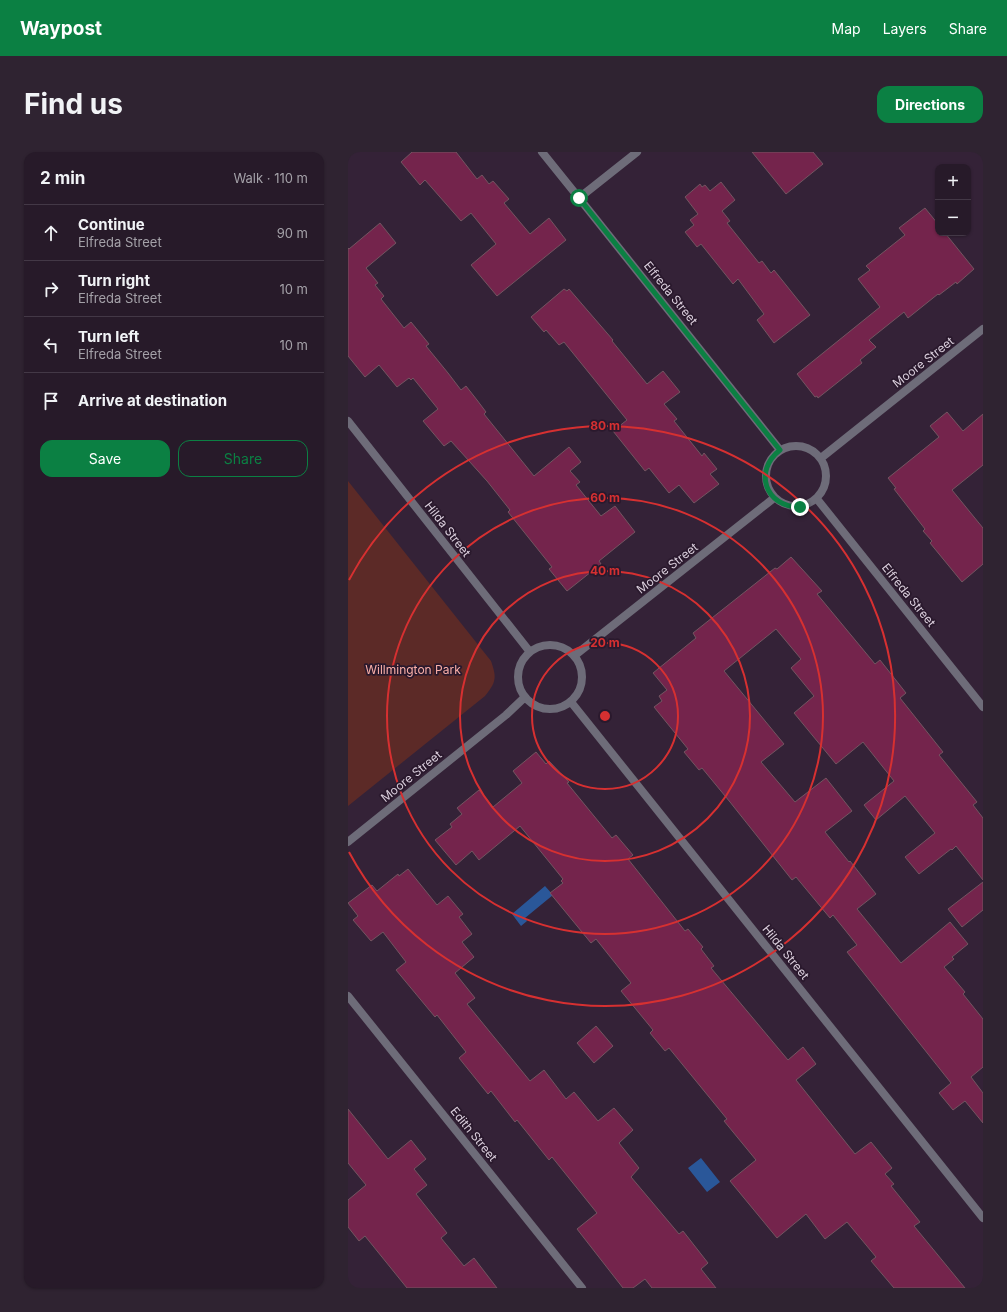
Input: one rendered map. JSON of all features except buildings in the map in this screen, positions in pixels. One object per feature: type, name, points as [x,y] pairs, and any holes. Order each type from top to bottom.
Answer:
[{"type":"street","name":"Elfreda Street","points":[[542,152],[780,450]]},
{"type":"street","points":[[579,198],[637,152]]},
{"type":"street","name":"Moore Street","points":[[821,458],[983,329]]},
{"type":"street","name":"Hilda Street","points":[[348,421],[530,652]]},
{"type":"street","points":[[789,446],[798,446],[814,452],[821,458],[826,475],[825,484],[817,499],[800,507],[791,507],[782,504],[768,491],[765,472],[773,455],[780,450],[789,446]]},
{"type":"street","name":"Moore Street","points":[[574,656],[774,498]]},
{"type":"street","name":"Elfreda Street","points":[[817,499],[983,707]]},
{"type":"street","points":[[548,645],[558,646],[567,650],[574,656],[582,675],[581,685],[571,702],[562,707],[552,709],[542,708],[533,704],[525,697],[520,688],[518,678],[519,668],[523,659],[530,652],[539,647],[548,645]]},
{"type":"street","name":"Moore Street","points":[[348,842],[506,715],[525,697]]},
{"type":"street","name":"Hilda Street","points":[[571,702],[983,1218]]},
{"type":"street","name":"Edith Street","points":[[348,996],[582,1288]]},
{"type":"green space","name":"Willmington Park","points":[[348,481],[491,661],[495,676],[491,687],[485,696],[348,806]]},
{"type":"water","points":[[545,886],[553,895],[525,918],[527,921],[521,926],[512,914]]},
{"type":"water","points":[[701,1158],[720,1182],[707,1192],[688,1168]]},
{"type":"route","points":[[579,198],[780,450],[773,455],[765,472],[768,491],[782,504],[791,507],[800,507]]}]
